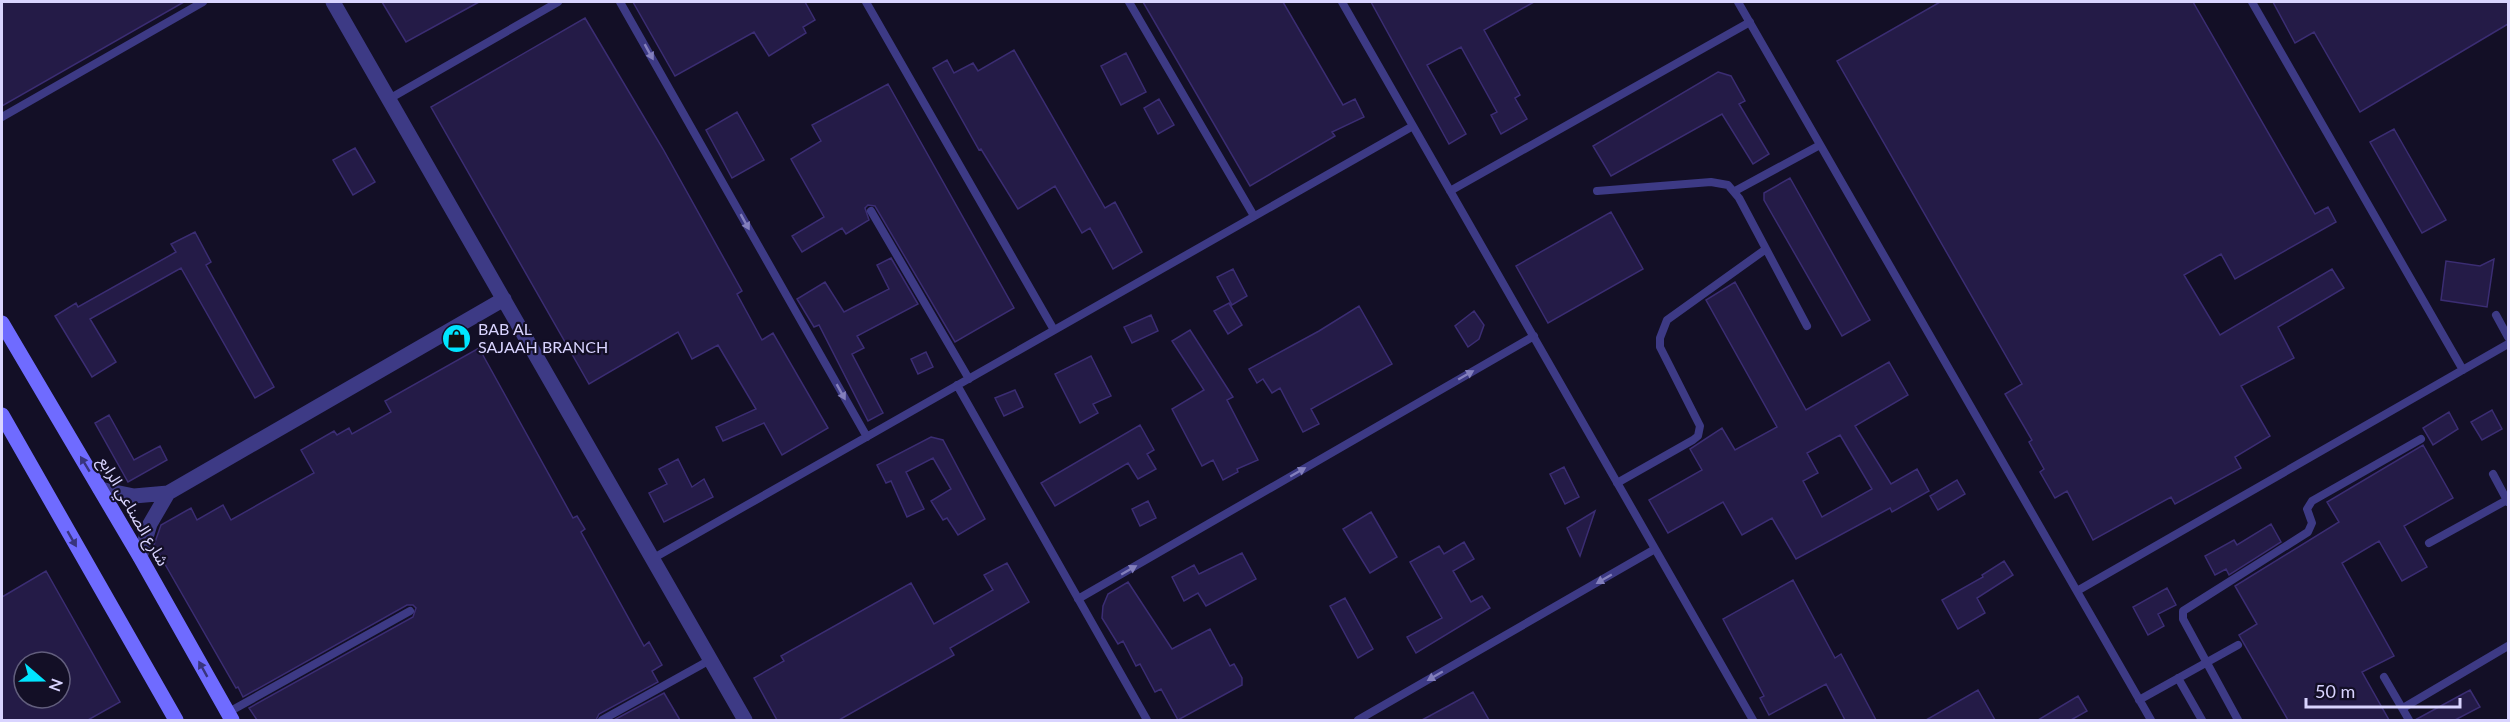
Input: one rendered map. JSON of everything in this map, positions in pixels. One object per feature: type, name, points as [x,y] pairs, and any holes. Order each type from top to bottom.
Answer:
[{"type":"main road","name":"شارع الصناعي الرابع","points":[[2,323],[140,557],[229,716]]},
{"type":"main road","points":[[2,415],[176,720]]},
{"type":"street","points":[[333,2],[745,720]]},
{"type":"street","points":[[100,489],[134,496],[168,493],[504,299]]},
{"type":"street","points":[[140,557],[150,524],[168,493]]},
{"type":"lane","points":[[2,117],[203,2]]},
{"type":"lane","points":[[389,99],[558,2]]},
{"type":"lane","points":[[620,2],[867,437]]},
{"type":"lane","points":[[866,2],[1054,330]]},
{"type":"lane","points":[[1129,2],[1254,216]]},
{"type":"lane","points":[[1342,2],[1753,720]]},
{"type":"lane","points":[[1738,2],[2151,720]]},
{"type":"lane","points":[[2252,2],[2463,370]]},
{"type":"lane","points":[[1450,191],[1750,22]]},
{"type":"lane","points":[[652,559],[1413,126]]},
{"type":"lane","points":[[1735,190],[1820,145]]},
{"type":"lane","points":[[1597,191],[1711,182],[1728,184],[1735,190],[1807,326]]},
{"type":"lane","points":[[871,211],[969,379]]},
{"type":"lane","points":[[1617,483],[1693,440],[1700,432],[1698,422],[1660,347],[1660,338],[1667,320],[1766,249]]},
{"type":"lane","points":[[2496,315],[2508,337]]},
{"type":"lane","points":[[1078,599],[1534,336]]},
{"type":"lane","points":[[2077,591],[2508,344]]},
{"type":"lane","points":[[957,385],[1147,720]]},
{"type":"lane","points":[[2238,720],[2182,619],[2185,608],[2310,530],[2312,523],[2307,509],[2312,501],[2421,439]]},
{"type":"lane","points":[[2429,543],[2508,501],[2493,474]]},
{"type":"lane","points":[[1358,720],[1655,549]]},
{"type":"lane","points":[[229,716],[410,611]]},
{"type":"lane","points":[[2139,700],[2238,645]]},
{"type":"lane","points":[[2403,708],[2508,646]]},
{"type":"lane","points":[[602,720],[710,660]]},
{"type":"lane","points":[[2384,677],[2409,720]]},
{"type":"lane","points":[[2178,678],[2202,720]]},
{"type":"building","points":[[2,2],[184,2],[2,106]]},
{"type":"building","points":[[382,2],[479,2],[406,42]]},
{"type":"building","points":[[633,2],[805,2],[815,20],[803,27],[806,33],[769,56],[754,32],[675,76]]},
{"type":"building","points":[[1143,2],[1283,2],[1343,105],[1355,99],[1364,117],[1332,132],[1335,136],[1250,186]]},
{"type":"building","points":[[1371,2],[1534,2],[1484,30],[1520,95],[1515,98],[1527,119],[1501,134],[1491,115],[1497,112],[1461,47],[1427,65],[1466,134],[1449,144]]},
{"type":"building","points":[[1940,2],[2193,2],[2315,214],[2328,207],[2336,222],[2235,279],[2221,254],[2184,275],[2220,335],[2332,269],[2344,288],[2278,327],[2294,358],[2241,386],[2270,436],[2235,457],[2241,468],[2175,504],[2171,497],[2093,540],[2067,491],[2055,498],[2040,472],[2044,469],[2029,442],[2032,440],[2005,394],[2022,384],[1837,61]]},
{"type":"building","points":[[2273,2],[2508,2],[2508,24],[2360,112],[2314,32],[2295,43]]},
{"type":"building","points":[[585,18],[663,149],[742,291],[737,294],[762,340],[773,333],[828,428],[782,455],[764,423],[723,441],[716,427],[756,409],[718,345],[692,359],[678,332],[589,384],[431,107]]},
{"type":"building","points":[[1014,50],[1105,208],[1115,202],[1142,252],[1113,269],[1090,228],[1082,233],[1055,186],[1018,209],[981,149],[979,150],[933,68],[947,60],[954,73],[973,63],[978,71]]},
{"type":"building","points":[[1126,53],[1146,92],[1121,105],[1101,66]]},
{"type":"building","points":[[1718,72],[1731,76],[1745,101],[1739,104],[1769,154],[1753,164],[1722,114],[1611,176],[1593,146]]},
{"type":"building","points":[[888,84],[1014,308],[955,342],[875,206],[868,205],[865,208],[869,220],[846,234],[842,228],[802,252],[792,236],[824,217],[791,159],[821,141],[812,125]]},
{"type":"building","points":[[1159,99],[1174,125],[1158,134],[1144,108]]},
{"type":"building","points":[[737,112],[764,160],[732,178],[706,130]]},
{"type":"building","points":[[2394,129],[2446,220],[2422,233],[2370,142]]},
{"type":"building","points":[[355,148],[375,182],[353,195],[333,160]]},
{"type":"building","points":[[1790,178],[1870,320],[1842,336],[1764,200],[1764,193]]},
{"type":"building","points":[[1611,212],[1643,269],[1548,323],[1516,266]]},
{"type":"building","points":[[195,232],[211,262],[206,265],[274,387],[255,398],[181,268],[90,319],[116,362],[92,377],[55,316],[76,303],[78,307],[176,252],[171,244]]},
{"type":"building","points":[[891,258],[918,304],[857,336],[864,348],[852,354],[883,413],[868,421],[819,325],[814,327],[797,299],[825,282],[844,312],[889,289],[877,265]]},
{"type":"building","points":[[2494,259],[2487,307],[2441,300],[2446,261],[2480,266]]},
{"type":"building","points":[[1233,269],[1247,296],[1232,305],[1217,277]]},
{"type":"building","points":[[1735,282],[1806,410],[1889,362],[1908,395],[1855,426],[1891,484],[1917,469],[1929,491],[1892,512],[1890,508],[1796,559],[1772,518],[1742,535],[1723,502],[1668,533],[1649,500],[1702,470],[1690,449],[1722,428],[1735,450],[1777,427],[1706,300]],"holes":[[[1840,435],[1872,489],[1822,517],[1803,481],[1818,473],[1807,453]]]},
{"type":"building","points":[[1229,303],[1242,325],[1228,334],[1214,311]]},
{"type":"building","points":[[1359,306],[1392,364],[1311,409],[1319,424],[1303,432],[1280,388],[1272,393],[1263,379],[1257,383],[1249,369],[1319,331]]},
{"type":"building","points":[[1474,311],[1484,325],[1479,339],[1468,347],[1455,326]]},
{"type":"building","points":[[1151,315],[1158,331],[1132,343],[1124,327]]},
{"type":"building","points":[[1190,330],[1233,397],[1227,400],[1258,460],[1237,469],[1238,472],[1223,480],[1213,460],[1202,466],[1172,409],[1204,390],[1172,341]]},
{"type":"building","points":[[479,348],[573,518],[577,516],[585,529],[581,532],[644,646],[649,642],[662,665],[652,671],[658,682],[599,714],[596,720],[257,720],[249,708],[413,617],[416,608],[413,605],[407,605],[243,697],[154,545],[161,525],[191,508],[197,520],[223,505],[231,520],[314,473],[301,450],[334,431],[337,435],[349,428],[352,434],[391,412],[385,401]]},
{"type":"building","points":[[926,352],[933,367],[918,374],[911,359]]},
{"type":"building","points":[[1091,356],[1111,396],[1093,404],[1098,413],[1080,423],[1055,374]]},
{"type":"building","points":[[1015,390],[1023,407],[1004,416],[995,398]]},
{"type":"building","points":[[2492,410],[2502,429],[2482,440],[2471,422]]},
{"type":"building","points":[[2449,412],[2458,429],[2433,445],[2423,428]]},
{"type":"building","points":[[109,415],[134,460],[160,446],[167,460],[128,482],[95,423]]},
{"type":"building","points":[[1140,425],[1154,450],[1147,454],[1156,469],[1138,479],[1128,463],[1055,506],[1041,483]]},
{"type":"building","points":[[931,437],[943,440],[985,519],[958,535],[947,518],[943,520],[931,501],[951,489],[933,458],[906,472],[924,509],[907,517],[891,481],[886,483],[877,465]]},
{"type":"building","points":[[2423,445],[2453,498],[2404,526],[2427,567],[2402,581],[2379,541],[2342,563],[2394,656],[2362,672],[2389,720],[2288,720],[2239,635],[2257,624],[2235,586],[2339,522],[2327,502]]},
{"type":"building","points":[[678,459],[692,487],[704,479],[713,497],[664,522],[649,493],[667,484],[659,469]]},
{"type":"building","points":[[1564,467],[1579,497],[1565,504],[1550,474]]},
{"type":"building","points":[[1957,480],[1965,494],[1938,510],[1930,496]]},
{"type":"building","points":[[1148,501],[1156,518],[1140,526],[1132,509]]},
{"type":"building","points":[[1595,511],[1580,556],[1567,528]]},
{"type":"building","points":[[1371,512],[1397,557],[1370,573],[1343,529]]},
{"type":"building","points":[[2271,524],[2281,542],[2229,575],[2226,569],[2215,575],[2205,556],[2234,540],[2237,545]]},
{"type":"building","points":[[1464,542],[1474,559],[1453,571],[1471,602],[1482,596],[1490,608],[1416,653],[1407,637],[1442,618],[1410,562],[1439,546],[1444,554]]},
{"type":"building","points":[[1242,553],[1256,579],[1206,606],[1198,593],[1184,601],[1172,577],[1194,565],[1199,574]]},
{"type":"building","points":[[2004,561],[2013,575],[1977,598],[1985,613],[1958,629],[1942,600],[1983,577],[1982,575]]},
{"type":"building","points":[[1007,563],[1029,602],[950,648],[954,655],[839,720],[777,720],[754,678],[784,661],[781,656],[911,583],[934,624],[993,590],[984,575]]},
{"type":"building","points":[[46,571],[120,702],[88,720],[2,720],[2,597]]},
{"type":"building","points":[[1793,580],[1835,658],[1841,654],[1876,720],[1845,720],[1826,684],[1769,715],[1760,698],[1764,696],[1723,619]]},
{"type":"building","points":[[1128,582],[1172,649],[1210,629],[1230,666],[1234,664],[1242,678],[1242,685],[1178,720],[1161,689],[1155,692],[1140,664],[1136,666],[1123,641],[1118,644],[1102,618],[1103,606],[1108,594]]},
{"type":"building","points":[[2167,588],[2176,605],[2158,614],[2164,626],[2148,635],[2133,607]]},
{"type":"building","points":[[1345,598],[1373,649],[1358,658],[1330,606]]},
{"type":"building","points":[[1978,690],[1995,720],[1926,720]]},
{"type":"building","points":[[2470,690],[2480,707],[2455,720],[2415,720]]},
{"type":"building","points":[[1473,692],[1489,720],[1422,720],[1448,706]]},
{"type":"building","points":[[664,693],[680,720],[614,720]]},
{"type":"building","points":[[2078,696],[2087,711],[2071,720],[2038,720]]},
{"type":"place","name":"BAB AL SAJAAH BRANCH","points":[[457,338]]}]
